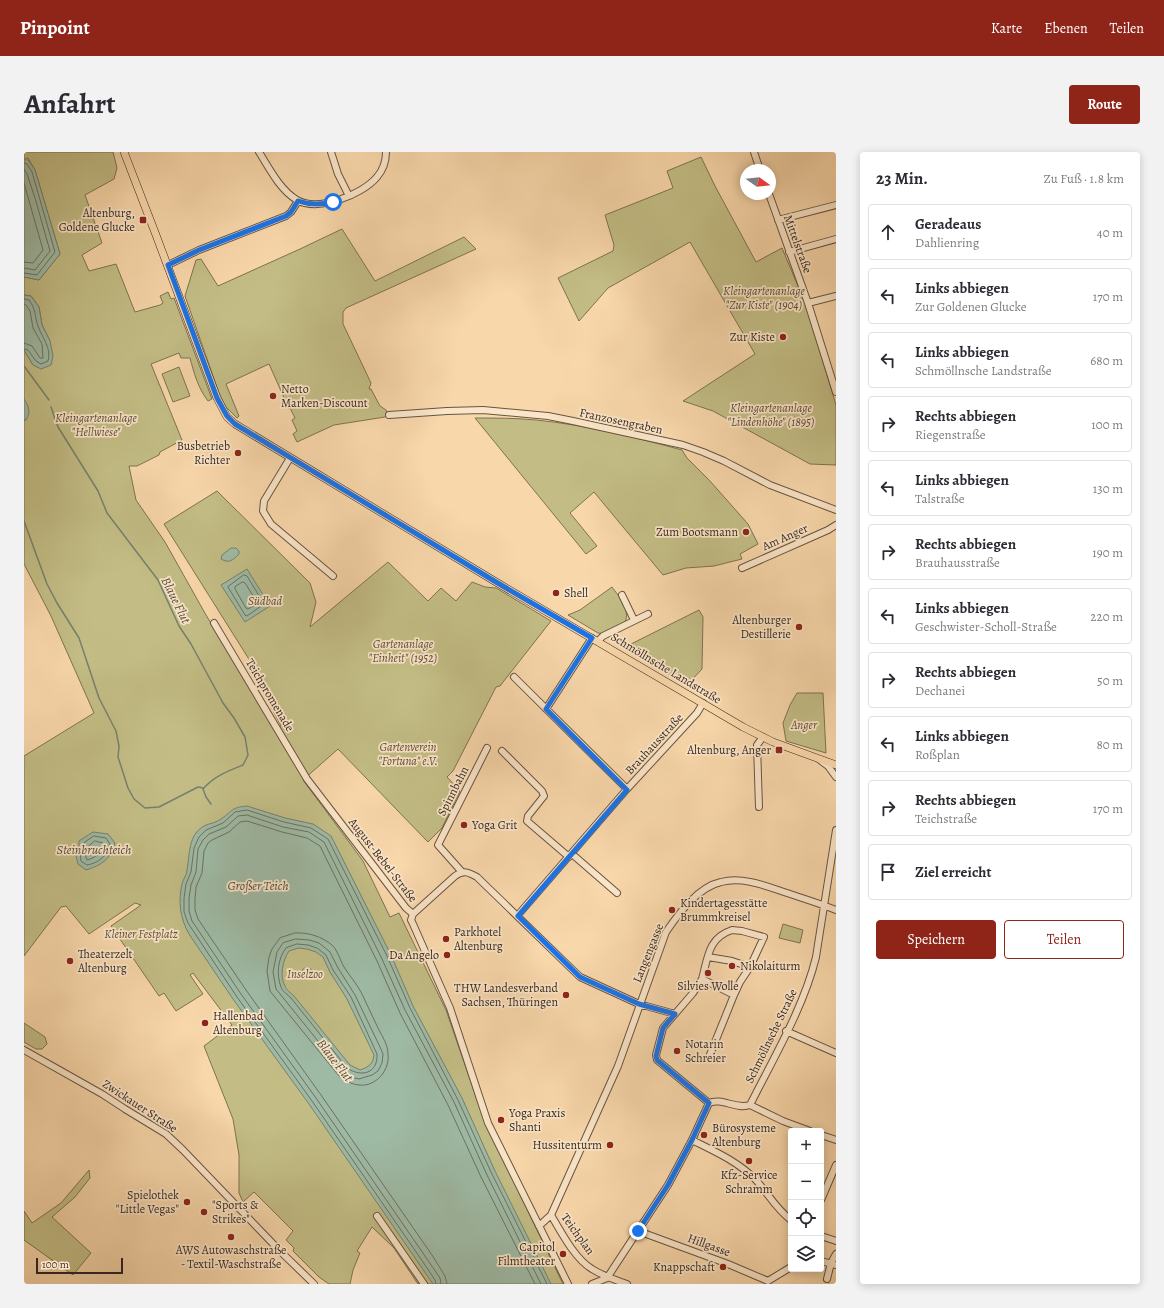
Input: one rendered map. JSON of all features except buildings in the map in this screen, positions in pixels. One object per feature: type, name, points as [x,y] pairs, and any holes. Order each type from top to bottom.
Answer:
[{"type":"main road","name":"Schmöllnsche Landstraße","points":[[124,152],[217,398],[227,416],[235,424],[501,585],[743,727],[763,737],[836,765]]},
{"type":"street","points":[[259,152],[284,190],[298,201],[324,204],[348,196],[370,184],[378,177],[384,168],[386,152]]},
{"type":"street","points":[[332,152],[338,174],[348,196]]},
{"type":"street","points":[[754,152],[758,164]]},
{"type":"street","name":"Mittelstraße","points":[[771,200],[808,303],[836,392]]},
{"type":"street","points":[[168,265],[199,250],[286,216],[291,212],[298,201]]},
{"type":"street","points":[[778,220],[836,205]]},
{"type":"street","points":[[789,252],[836,239]]},
{"type":"street","points":[[808,303],[836,296]]},
{"type":"street","name":"Franzosengraben","points":[[389,415],[483,410],[548,416],[573,421],[703,452],[724,460],[770,485],[836,510]]},
{"type":"street","points":[[290,458],[264,501],[263,511],[271,524],[333,576]]},
{"type":"street","name":"Am Anger","points":[[742,568],[828,530],[836,525]]},
{"type":"street","points":[[622,595],[634,620]]},
{"type":"street","points":[[546,709],[595,639],[648,614]]},
{"type":"street","name":"Teichpromenade","points":[[214,624],[307,779]]},
{"type":"street","points":[[514,677],[627,790]]},
{"type":"street","name":"Brauhausstraße","points":[[518,916],[627,790],[697,713],[703,703]]},
{"type":"street","points":[[759,807],[757,745],[763,737]]},
{"type":"street","name":"Spinnbahn","points":[[462,872],[438,845],[487,748]]},
{"type":"street","points":[[502,752],[542,792],[544,796],[528,816],[527,821],[617,893]]},
{"type":"street","points":[[817,758],[828,766],[836,777]]},
{"type":"street","name":"August-Bebel-Straße","points":[[307,779],[406,908],[413,914],[411,920],[412,924],[450,1008],[488,1123],[539,1226]]},
{"type":"street","name":"Schmöllnsche Straße","points":[[750,1105],[805,992],[813,971],[836,830]]},
{"type":"street","points":[[413,914],[454,876],[462,872],[469,872],[477,877],[580,977],[639,1004],[675,1014]]},
{"type":"street","name":"Langengasse","points":[[570,1172],[618,1066],[666,932],[680,912],[704,890],[721,882],[737,880],[756,883],[836,910]]},
{"type":"street","points":[[709,1057],[734,995],[740,982],[750,967],[764,937],[732,930],[723,933],[718,937],[713,943],[702,979],[693,993],[663,1028],[658,1044],[656,1056],[657,1060],[709,1103]]},
{"type":"street","points":[[708,957],[732,961],[750,967]]},
{"type":"street","points":[[702,979],[734,995]]},
{"type":"street","points":[[786,1031],[836,1053]]},
{"type":"street","name":"Zwickauer Straße","points":[[24,1050],[102,1094],[166,1134],[314,1284]]},
{"type":"street","points":[[709,1103],[718,1101],[745,1107],[750,1105],[783,1121],[802,1128]]},
{"type":"street","points":[[592,1284],[607,1278],[668,1185],[692,1140],[709,1103]]},
{"type":"street","points":[[824,1136],[836,1140]]},
{"type":"street","points":[[692,1140],[738,1164],[756,1179],[779,1211],[788,1218]]},
{"type":"street","points":[[824,1193],[836,1166]]},
{"type":"street","name":"Teichplan","points":[[539,1226],[551,1215],[570,1172]]},
{"type":"street","name":"Teichplan","points":[[551,1215],[576,1253],[591,1269],[607,1278],[627,1284]]},
{"type":"street","points":[[377,1216],[424,1284]]},
{"type":"street","points":[[539,1226],[568,1284]]},
{"type":"street","name":"Hillgasse","points":[[638,1231],[728,1264],[769,1283]]},
{"type":"street","points":[[824,1237],[836,1241]]},
{"type":"street","points":[[827,1279],[834,1264],[836,1254]]},
{"type":"street","points":[[824,1262],[834,1264]]},
{"type":"street","points":[[769,1283],[788,1269]]},
{"type":"green space","points":[[24,152],[113,152],[117,168],[114,179],[85,195],[102,243],[82,255],[89,271],[116,264],[135,312],[160,305],[163,303],[160,296],[168,292],[171,299],[174,298],[212,399],[208,401],[199,386],[190,358],[181,358],[179,353],[151,364],[182,440],[160,452],[159,455],[137,466],[129,466],[136,500],[165,542],[206,615],[275,729],[281,726],[250,666],[252,664],[164,524],[217,491],[310,583],[316,602],[310,627],[388,562],[428,601],[441,588],[456,601],[472,582],[485,587],[496,588],[551,621],[500,686],[496,687],[453,771],[447,777],[460,791],[442,828],[428,842],[338,749],[303,780],[363,861],[390,917],[399,913],[446,1010],[484,1120],[563,1284],[418,1284],[394,1248],[372,1227],[357,1251],[360,1253],[353,1270],[350,1284],[329,1284],[319,1277],[293,1251],[294,1248],[286,1240],[293,1231],[254,1192],[243,1202],[239,1193],[239,1155],[233,1119],[204,1046],[232,1025],[193,973],[190,975],[203,994],[176,1011],[164,993],[159,996],[111,926],[141,905],[135,903],[89,934],[66,906],[61,907],[24,956],[24,756],[94,713],[51,616],[24,564],[24,420],[26,420],[24,399],[24,350],[33,365],[50,341],[42,325],[39,307],[31,296],[24,295],[24,277],[39,280],[60,254],[35,170],[28,158],[24,160]]},
{"type":"green space","points":[[701,157],[756,262],[782,248],[806,305],[836,405],[836,465],[810,464],[713,411],[683,401],[755,354],[690,242],[608,288],[579,321],[558,278],[613,251],[614,245],[605,215],[673,188],[667,171]]},
{"type":"green space","points":[[342,229],[375,281],[464,237],[476,249],[346,308],[343,312],[343,324],[371,383],[369,389],[371,389],[380,406],[386,410],[388,414],[385,417],[334,425],[297,442],[293,434],[297,431],[292,420],[295,418],[290,408],[289,409],[269,364],[226,384],[239,416],[237,418],[226,407],[219,393],[185,296],[196,260],[201,259],[218,286]]},
{"type":"green space","points":[[179,367],[190,396],[173,402],[162,374]]},
{"type":"green space","points":[[475,418],[528,419],[555,422],[592,428],[682,450],[687,458],[710,481],[748,524],[758,544],[740,554],[742,559],[714,566],[686,568],[663,575],[594,492],[570,513],[597,546],[586,554]]},
{"type":"green space","points":[[612,587],[625,608],[625,622],[604,634],[598,633],[568,615],[580,610]]},
{"type":"green space","points":[[699,610],[703,617],[702,669],[687,685],[623,648]]},
{"type":"green space","name":"Anger","points":[[797,693],[823,693],[826,753],[786,741],[783,723],[790,705]]},
{"type":"green space","points":[[783,924],[803,930],[800,943],[779,938]]},
{"type":"green space","points":[[24,1023],[45,1037],[47,1044],[42,1049],[36,1049],[24,1042]]},
{"type":"green space","points":[[89,1170],[90,1178],[75,1197],[52,1217],[91,1253],[73,1275],[24,1240],[24,1211],[32,1223],[61,1203]]},
{"type":"water","points":[[27,158],[35,170],[60,254],[39,280],[24,277],[24,160]]},
{"type":"water","points":[[24,295],[31,296],[39,307],[42,325],[50,341],[53,356],[51,365],[41,369],[33,365],[24,350]]},
{"type":"water","points":[[24,399],[29,410],[26,420],[24,420]]},
{"type":"water","points":[[231,548],[236,548],[239,551],[239,554],[231,561],[221,559],[222,555]]},
{"type":"water","points":[[247,569],[270,606],[245,622],[221,585]]},
{"type":"water","name":"Großer Teich","points":[[247,806],[285,818],[313,824],[331,836],[391,955],[413,1006],[462,1098],[495,1171],[551,1284],[433,1284],[309,1104],[233,999],[189,934],[182,916],[180,897],[182,884],[187,872],[189,851],[192,840],[195,834],[204,826],[217,821],[232,810]],"holes":[[[298,948],[316,952],[323,957],[330,972],[347,999],[374,1055],[372,1063],[366,1068],[360,1070],[350,1065],[294,996],[287,990],[283,982],[282,973],[289,951]]]},
{"type":"water","name":"Steinbruchteich","points":[[93,832],[108,834],[115,843],[111,853],[105,861],[86,870],[78,864],[75,852],[79,847],[79,841]]},
{"type":"water","points":[[305,968],[309,968],[311,969],[311,977],[305,978],[302,975],[302,971]]},
{"type":"waterway","name":"Blaue Flut","points":[[24,366],[49,400]]},
{"type":"waterway","name":"Blaue Flut","points":[[51,407],[58,427],[98,491],[107,513],[158,580],[179,626],[191,644],[223,703],[245,737],[248,755],[243,765],[217,777],[203,789],[211,804]]},
{"type":"waterway","name":"Blaue Flut","points":[[24,521],[47,584],[79,638],[99,698],[116,731],[119,746],[118,757],[128,788],[134,799],[145,808],[159,807],[198,787],[203,788]]},
{"type":"place","name":"Altenburg, Goldene Glucke","points":[[143,220]]},
{"type":"place","name":"Zur Kiste","points":[[783,337]]},
{"type":"place","name":"Netto Marken-Discount","points":[[273,396]]},
{"type":"place","name":"Busbetrieb Richter","points":[[238,453]]},
{"type":"place","name":"Zum Bootsmann","points":[[746,532]]},
{"type":"place","name":"Shell","points":[[556,593]]},
{"type":"place","name":"Altenburger Destillerie","points":[[799,627]]},
{"type":"place","name":"Altenburg, Anger","points":[[779,750]]},
{"type":"place","name":"Yoga Grit","points":[[464,825]]},
{"type":"place","name":"Kindertagesstätte Brummkreisel","points":[[672,910]]},
{"type":"place","name":"Parkhotel Altenburg","points":[[446,939]]},
{"type":"place","name":"Da Angelo","points":[[447,955]]},
{"type":"place","name":"Theaterzelt Altenburg","points":[[70,961]]},
{"type":"place","name":"Nikolaiturm","points":[[732,966]]},
{"type":"place","name":"Silvies Wolle","points":[[708,973]]},
{"type":"place","name":"THW Landesverband Sachsen, Thüringen","points":[[566,995]]},
{"type":"place","name":"Hallenbad Altenburg","points":[[205,1023]]},
{"type":"place","name":"Notarin Schreier","points":[[677,1051]]},
{"type":"place","name":"Yoga Praxis Shanti","points":[[501,1120]]},
{"type":"place","name":"Bürosysteme Altenburg","points":[[704,1135]]},
{"type":"place","name":"Hussitenturm","points":[[610,1145]]},
{"type":"place","name":"Kfz-Service Schramm","points":[[749,1161]]},
{"type":"place","name":"Spielothek \"Little Vegas\"","points":[[187,1202]]},
{"type":"place","name":"\"Sports & Strikes\"","points":[[204,1212]]},
{"type":"place","name":"AWS Autowaschstraße - Textil-Waschstraße","points":[[231,1237]]},
{"type":"place","name":"Capitol Filmtheater","points":[[563,1254]]},
{"type":"place","name":"Knappschaft","points":[[723,1267]]},
{"type":"route","points":[[333,202],[316,205],[298,201],[291,212],[286,216],[199,250],[168,265],[217,398],[227,416],[235,424],[501,585],[592,638],[546,709],[627,790],[518,916],[580,977],[639,1004],[675,1014],[663,1028],[658,1044],[656,1056],[657,1060],[709,1103],[692,1140],[668,1185],[638,1231]]},
{"type":"park label","name":"Kleingartenanlage \"Zur Kiste\" (1904)","points":[[764,298]]},
{"type":"park label","name":"Kleingartenanlage \"Lindenhöhe\" (1895)","points":[[771,415]]},
{"type":"park label","name":"Kleingartenanlage \"Hellwiese\"","points":[[96,425]]},
{"type":"park label","name":"Südbad","points":[[265,601]]},
{"type":"park label","name":"Gartenanlage \"Einheit\" (1952)","points":[[403,651]]},
{"type":"park label","name":"Gartenverein \"Fortuna\" e.V.","points":[[408,754]]},
{"type":"park label","name":"Kleiner Festplatz","points":[[141,934]]},
{"type":"park label","name":"Inselzoo","points":[[305,974]]}]
